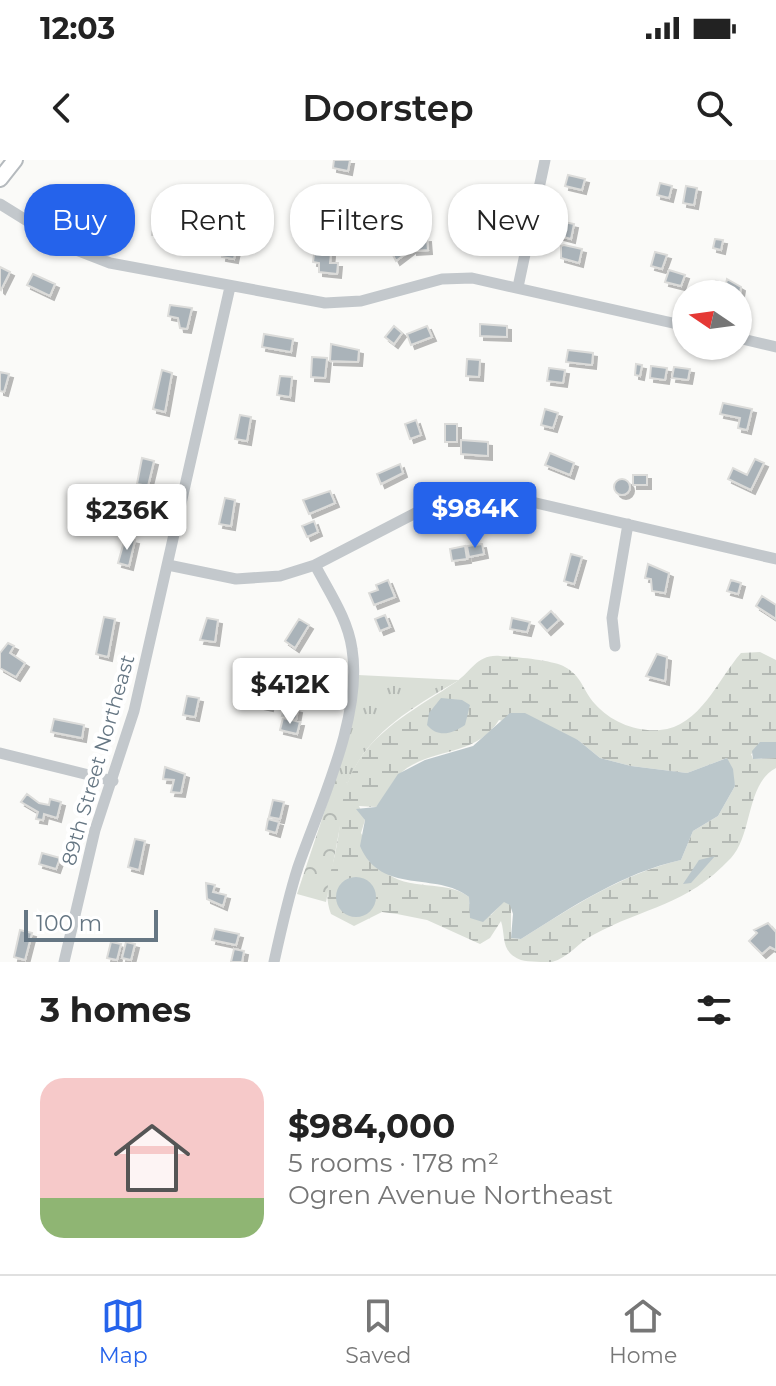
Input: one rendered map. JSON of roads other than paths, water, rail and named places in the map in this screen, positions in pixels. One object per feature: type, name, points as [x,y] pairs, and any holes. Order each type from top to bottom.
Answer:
[{"type":"main road","points":[[0,179],[15,160]]},
{"type":"street","points":[[518,287],[545,160]]},
{"type":"street","points":[[0,204],[28,224],[93,258],[230,287],[343,303],[453,278],[518,287],[672,323]]},
{"type":"street","name":"89th Street Northeast","points":[[64,962],[95,830],[134,711],[230,287]]},
{"type":"street","points":[[752,341],[776,347]]},
{"type":"street","points":[[168,565],[236,579],[280,576],[315,565],[429,506],[465,494],[501,495],[776,559]]},
{"type":"street","points":[[615,646],[612,618],[628,524]]},
{"type":"street","points":[[274,962],[291,890],[331,777],[353,685],[354,667],[348,631],[315,565]]},
{"type":"street","points":[[0,753],[113,781]]}]
